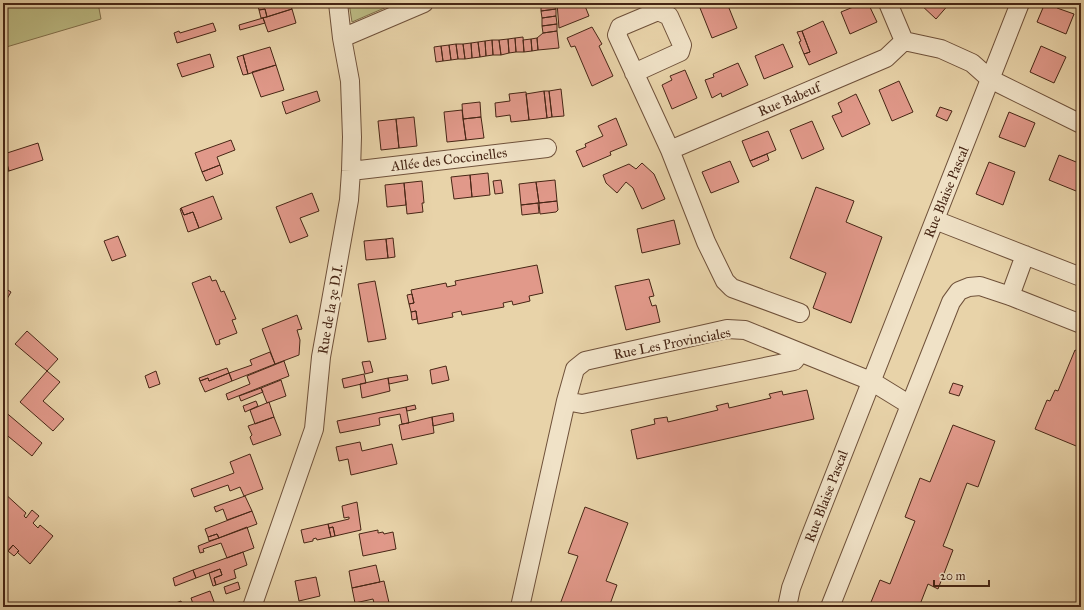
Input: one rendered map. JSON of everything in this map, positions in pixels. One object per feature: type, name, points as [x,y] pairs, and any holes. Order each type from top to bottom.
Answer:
[{"type":"street","name":"Rue de la 3e D.I.","points":[[252,607],[314,429],[321,357],[348,200],[352,137],[350,81],[342,38],[338,3]]},
{"type":"street","points":[[342,38],[424,3]]},
{"type":"street","points":[[888,3],[904,41],[941,49],[972,63],[990,79],[1081,124]]},
{"type":"street","name":"Rue Blaise Pascal","points":[[787,607],[791,588],[1020,3]]},
{"type":"street","name":"Rue Babeuf","points":[[670,150],[886,58],[904,41]]},
{"type":"street","points":[[634,73],[670,150],[706,242],[725,281],[732,288],[800,313]]},
{"type":"street","name":"Allée des Coccinelles","points":[[351,171],[547,148]]},
{"type":"street","points":[[935,220],[1081,277]]},
{"type":"street","points":[[1010,296],[1025,255]]},
{"type":"street","points":[[830,607],[951,302],[959,291],[969,287],[980,286],[1010,296],[1081,324]]},
{"type":"street","name":"Rue Les Provinciales","points":[[520,607],[566,401],[575,369],[585,361],[726,329],[745,330],[871,381]]},
{"type":"street","points":[[566,401],[582,404],[794,361],[800,353]]},
{"type":"street","points":[[871,381],[910,405]]},
{"type":"street","name":"Rue Blaise Pascal","points":[[778,607],[791,588]]},
{"type":"shaded area","points":[[3,3],[98,3],[101,19],[3,48]]},
{"type":"shaded area","points":[[349,3],[396,3],[352,22]]},
{"type":"building","points":[[257,3],[290,3],[292,9],[267,17],[265,9],[259,10]]},
{"type":"building","points":[[555,3],[556,9],[541,11],[541,5]]},
{"type":"building","points":[[557,3],[591,3],[585,6],[589,16],[559,28]]},
{"type":"building","points":[[698,3],[727,3],[737,28],[712,38]]},
{"type":"building","points":[[863,3],[868,3],[877,22],[850,34],[841,12]]},
{"type":"building","points":[[919,3],[950,3],[936,19]]},
{"type":"building","points":[[1045,3],[1052,3],[1058,6],[1057,8],[1074,14],[1066,34],[1037,22]]},
{"type":"building","points":[[265,9],[267,17],[261,18],[259,10]]},
{"type":"building","points":[[292,9],[296,23],[268,32],[263,18]]},
{"type":"building","points":[[556,9],[556,16],[542,18],[541,11]]},
{"type":"building","points":[[556,16],[557,24],[542,26],[542,18]]},
{"type":"building","points":[[263,18],[265,23],[240,30],[239,25]]},
{"type":"building","points":[[823,21],[837,53],[809,65],[804,54],[810,52],[802,31]]},
{"type":"building","points":[[213,23],[216,31],[177,43],[174,33],[179,31],[180,33]]},
{"type":"building","points":[[557,24],[557,31],[543,33],[542,26]]},
{"type":"building","points":[[592,27],[602,44],[599,46],[613,76],[592,86],[575,46],[571,47],[567,38]]},
{"type":"building","points":[[557,31],[559,48],[538,50],[537,38],[543,33]]},
{"type":"building","points":[[802,31],[810,52],[804,54],[797,32]]},
{"type":"building","points":[[523,37],[524,52],[516,52],[515,38]]},
{"type":"building","points":[[515,38],[516,52],[509,53],[508,39]]},
{"type":"building","points":[[537,38],[538,50],[532,51],[531,39]]},
{"type":"building","points":[[508,39],[509,53],[501,55],[499,40]]},
{"type":"building","points":[[531,39],[532,51],[524,52],[523,40]]},
{"type":"building","points":[[492,40],[499,40],[501,55],[493,55]]},
{"type":"building","points":[[492,40],[493,55],[486,56],[485,41]]},
{"type":"building","points":[[485,41],[486,56],[480,57],[478,42]]},
{"type":"building","points":[[478,42],[480,57],[472,58],[471,43]]},
{"type":"building","points":[[471,43],[472,58],[465,59],[463,44]]},
{"type":"building","points":[[456,44],[463,44],[465,59],[458,59]]},
{"type":"building","points":[[456,44],[458,59],[451,60],[449,45]]},
{"type":"building","points":[[783,44],[793,67],[764,79],[755,56]]},
{"type":"building","points":[[449,45],[451,60],[443,61],[441,46]]},
{"type":"building","points":[[441,46],[443,61],[436,62],[434,47]]},
{"type":"building","points":[[1041,46],[1066,57],[1054,83],[1030,72]]},
{"type":"building","points":[[270,47],[276,65],[248,74],[243,55]]},
{"type":"building","points":[[210,54],[214,67],[182,77],[177,64]]},
{"type":"building","points":[[243,55],[248,74],[243,75],[237,57]]},
{"type":"building","points":[[738,63],[748,85],[722,97],[721,93],[712,98],[705,80],[714,77],[713,74]]},
{"type":"building","points":[[276,65],[284,90],[261,97],[252,72]]},
{"type":"building","points":[[685,70],[697,98],[672,109],[662,85],[672,80],[670,76]]},
{"type":"building","points":[[899,81],[913,112],[892,121],[879,90]]},
{"type":"building","points":[[561,89],[564,116],[552,117],[549,91]]},
{"type":"building","points":[[317,91],[320,101],[286,114],[282,102]]},
{"type":"building","points":[[544,91],[547,118],[529,120],[526,94]]},
{"type":"building","points":[[544,91],[549,91],[552,117],[547,118]]},
{"type":"building","points":[[526,92],[529,120],[511,122],[510,115],[496,117],[495,103],[510,101],[509,94]]},
{"type":"building","points":[[856,94],[870,124],[842,137],[832,116],[842,112],[838,103]]},
{"type":"building","points":[[480,102],[481,117],[463,119],[462,104]]},
{"type":"building","points":[[940,107],[952,111],[947,121],[936,116]]},
{"type":"building","points":[[462,110],[466,140],[447,142],[444,112]]},
{"type":"building","points":[[1009,112],[1035,123],[1025,147],[999,137]]},
{"type":"building","points":[[414,117],[417,146],[399,148],[396,119]]},
{"type":"building","points":[[481,117],[484,138],[466,140],[463,119]]},
{"type":"building","points":[[616,118],[627,145],[610,152],[611,155],[583,167],[576,151],[586,147],[585,144],[603,136],[598,126]]},
{"type":"building","points":[[396,119],[399,148],[381,150],[378,121]]},
{"type":"building","points":[[812,121],[824,149],[802,159],[790,130]]},
{"type":"building","points":[[768,131],[776,150],[750,161],[742,141]]},
{"type":"building","points":[[231,140],[235,150],[217,157],[220,165],[202,172],[195,153]]},
{"type":"building","points":[[38,143],[43,160],[9,171],[4,154]]},
{"type":"building","points":[[3,154],[9,171],[4,172]]},
{"type":"building","points":[[767,154],[769,160],[753,167],[750,161]]},
{"type":"building","points":[[1059,155],[1081,164],[1081,193],[1049,180]]},
{"type":"building","points":[[730,161],[739,182],[711,193],[702,172]]},
{"type":"building","points":[[989,162],[1015,172],[1003,205],[976,194]]},
{"type":"building","points":[[642,163],[654,174],[665,199],[642,209],[633,188],[626,182],[617,193],[606,183],[603,175],[629,164],[636,169]]},
{"type":"building","points":[[220,165],[223,174],[206,181],[202,172]]},
{"type":"building","points":[[488,173],[490,195],[472,197],[470,175]]},
{"type":"building","points":[[470,175],[472,197],[454,199],[451,177]]},
{"type":"building","points":[[501,180],[503,193],[495,194],[493,181]]},
{"type":"building","points":[[555,180],[557,201],[539,203],[536,182]]},
{"type":"building","points":[[422,181],[424,203],[422,203],[423,212],[407,214],[404,183]]},
{"type":"building","points":[[536,182],[539,203],[521,205],[519,184]]},
{"type":"building","points":[[404,183],[406,205],[387,207],[385,185]]},
{"type":"building","points":[[816,187],[854,201],[846,222],[882,237],[851,323],[813,308],[826,273],[790,258]]},
{"type":"building","points":[[312,193],[319,211],[300,218],[308,236],[290,243],[276,207]]},
{"type":"building","points":[[213,196],[222,219],[199,228],[193,212],[184,215],[181,208]]},
{"type":"building","points":[[557,201],[558,210],[556,212],[540,214],[539,203]]},
{"type":"building","points":[[538,203],[539,213],[522,215],[521,205]]},
{"type":"building","points":[[181,208],[184,215],[193,212],[199,228],[188,232],[180,209]]},
{"type":"building","points":[[674,220],[680,244],[642,253],[637,229]]},
{"type":"building","points":[[118,236],[126,256],[112,261],[104,241]]},
{"type":"building","points":[[393,238],[395,257],[388,258],[386,239]]},
{"type":"building","points":[[386,239],[388,258],[366,260],[364,241]]},
{"type":"building","points":[[537,265],[543,293],[529,296],[530,301],[513,305],[512,301],[503,303],[504,307],[462,315],[461,311],[452,313],[453,317],[418,324],[416,311],[411,312],[409,304],[414,303],[411,290],[446,283],[447,287],[456,285],[455,281]]},
{"type":"building","points":[[210,276],[212,281],[216,280],[221,292],[224,291],[236,319],[232,320],[237,333],[219,340],[220,344],[216,345],[192,283]]},
{"type":"building","points":[[649,279],[654,296],[649,297],[652,306],[656,305],[660,322],[626,330],[615,286]]},
{"type":"building","points":[[375,281],[386,339],[368,342],[358,284]]},
{"type":"building","points":[[3,287],[11,292],[3,306]]},
{"type":"building","points":[[412,294],[414,303],[409,304],[407,295]]},
{"type":"building","points":[[416,311],[417,319],[412,320],[411,312]]},
{"type":"building","points":[[297,315],[302,329],[297,330],[300,340],[299,355],[275,364],[262,329]]},
{"type":"building","points":[[27,331],[58,359],[47,371],[15,344]]},
{"type":"building","points":[[1075,350],[1081,353],[1081,448],[1035,429],[1047,400],[1050,401],[1055,390],[1058,391]]},
{"type":"building","points":[[270,352],[275,364],[232,381],[229,373],[252,365],[250,360]]},
{"type":"building","points":[[284,361],[289,376],[228,400],[226,394],[250,384],[247,376]]},
{"type":"building","points":[[370,361],[373,372],[365,374],[362,362]]},
{"type":"building","points":[[446,366],[449,380],[432,384],[430,370]]},
{"type":"building","points":[[227,368],[229,373],[209,381],[208,378],[200,381],[199,378]]},
{"type":"building","points":[[47,371],[60,382],[43,401],[64,419],[53,431],[20,402]]},
{"type":"building","points":[[156,371],[160,384],[149,388],[145,376]]},
{"type":"building","points":[[229,373],[232,381],[205,392],[200,381],[208,378],[209,381]]},
{"type":"building","points":[[364,374],[366,383],[344,388],[342,379]]},
{"type":"building","points":[[407,375],[408,380],[389,384],[388,378]]},
{"type":"building","points":[[388,378],[390,391],[362,398],[360,384]]},
{"type":"building","points":[[281,380],[286,396],[267,403],[261,388]]},
{"type":"building","points":[[953,383],[963,386],[959,396],[949,393]]},
{"type":"building","points":[[261,388],[263,392],[241,401],[239,396]]},
{"type":"building","points":[[807,390],[814,419],[637,459],[631,430],[655,424],[654,419],[667,417],[668,422],[718,410],[716,406],[728,403],[729,408],[771,398],[769,394],[782,391],[783,395]]},
{"type":"building","points":[[256,401],[258,406],[245,412],[243,406]]},
{"type":"building","points":[[269,402],[274,417],[255,424],[250,410]]},
{"type":"building","points":[[415,405],[416,409],[407,411],[406,407]]},
{"type":"building","points":[[406,407],[409,423],[402,424],[400,414],[379,418],[380,425],[340,433],[337,421]]},
{"type":"building","points":[[3,410],[42,443],[32,456],[3,432]]},
{"type":"building","points":[[453,413],[454,421],[433,426],[432,417]]},
{"type":"building","points":[[274,417],[281,435],[253,445],[250,437],[252,435],[248,426]]},
{"type":"building","points":[[432,417],[434,433],[402,440],[399,425]]},
{"type":"building","points":[[953,425],[995,441],[978,487],[967,483],[943,546],[953,550],[938,589],[928,584],[919,607],[869,607],[880,580],[890,584],[915,521],[905,517],[920,478],[930,482]]},
{"type":"building","points":[[360,442],[362,451],[392,444],[397,464],[351,475],[348,459],[339,461],[336,447]]},
{"type":"building","points":[[250,454],[263,489],[244,496],[240,487],[230,491],[228,485],[194,497],[191,489],[234,473],[230,462]]},
{"type":"building","points":[[3,492],[26,513],[24,516],[26,518],[32,510],[39,516],[33,523],[38,528],[40,525],[53,536],[30,564],[17,552],[19,551],[13,545],[3,557]]},
{"type":"building","points":[[245,496],[252,511],[227,520],[223,509],[216,512],[214,507]]},
{"type":"building","points":[[357,502],[361,530],[335,536],[333,527],[329,528],[328,524],[349,519],[349,517],[344,518],[342,506]]},
{"type":"building","points":[[585,507],[628,523],[606,581],[617,585],[609,607],[559,607],[578,556],[568,553]]},
{"type":"building","points":[[252,511],[257,524],[219,538],[217,534],[208,537],[205,529]]},
{"type":"building","points":[[328,524],[331,537],[317,540],[316,538],[313,539],[313,541],[304,543],[301,530]]},
{"type":"building","points":[[247,527],[254,548],[227,558],[221,543],[203,549],[204,552],[200,553],[198,546]]},
{"type":"building","points":[[333,527],[335,536],[331,537],[329,528]]},
{"type":"building","points":[[378,530],[378,533],[383,532],[384,534],[393,532],[396,549],[363,556],[359,534]]},
{"type":"building","points":[[217,534],[219,538],[209,541],[208,537]]},
{"type":"building","points":[[13,545],[19,551],[14,556],[8,551]]},
{"type":"building","points":[[243,552],[247,565],[234,570],[236,578],[216,585],[214,578],[222,575],[220,569],[196,578],[193,570]]},
{"type":"building","points":[[376,565],[380,582],[352,588],[349,571]]},
{"type":"building","points":[[220,569],[222,575],[214,578],[216,585],[213,586],[209,573]]},
{"type":"building","points":[[193,570],[196,578],[175,586],[173,578]]},
{"type":"building","points":[[316,577],[320,596],[299,601],[295,581]]},
{"type":"building","points":[[384,581],[390,607],[375,607],[373,599],[355,603],[352,588]]},
{"type":"building","points":[[238,582],[240,589],[226,594],[224,587]]},
{"type":"building","points":[[210,591],[216,607],[194,607],[191,598]]},
{"type":"building","points":[[181,601],[183,607],[165,607]]}]
